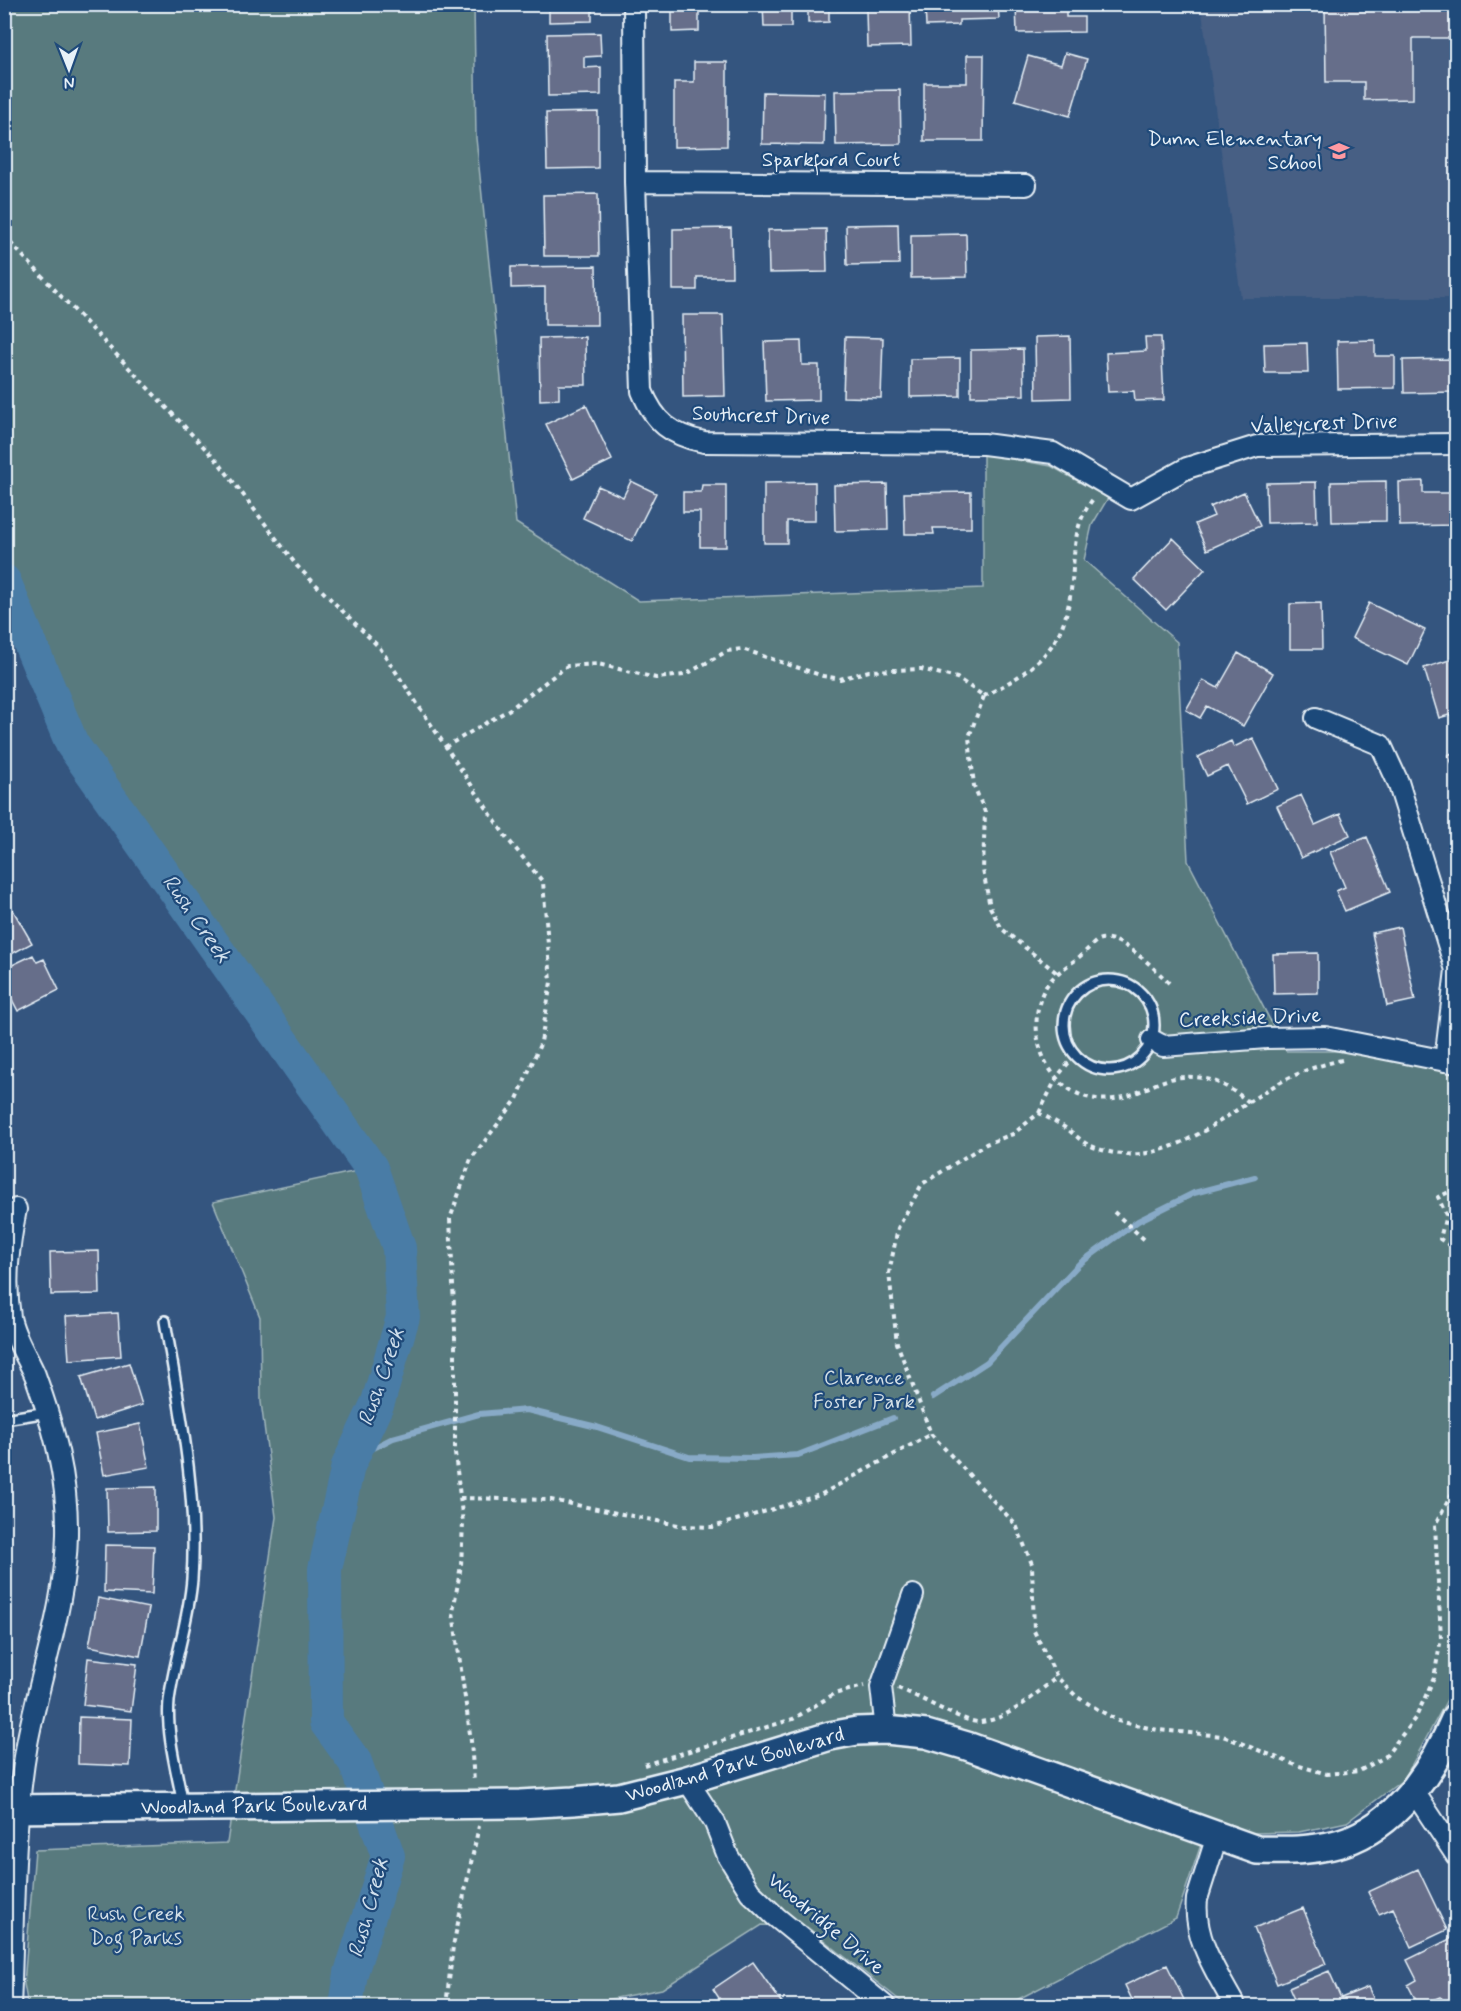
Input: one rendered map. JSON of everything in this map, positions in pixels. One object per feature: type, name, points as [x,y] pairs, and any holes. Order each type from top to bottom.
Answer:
[{"type":"street","name":"Southcrest Drive","points":[[634,4],[635,182],[642,391],[649,407],[660,422],[680,437],[704,442],[984,444],[1053,453],[1131,499]]},
{"type":"street","name":"Sparkford Court","points":[[635,182],[1026,185]]},
{"type":"street","name":"Valleycrest Drive","points":[[1131,499],[1187,468],[1257,446],[1456,444]]},
{"type":"street","points":[[1316,718],[1381,745],[1398,782],[1456,970],[1450,1062]]},
{"type":"street","name":"Creekside Drive","points":[[1152,1040],[1163,1046],[1266,1038],[1326,1037],[1450,1062]]},
{"type":"street","points":[[10,1206],[6,1276],[10,1319],[56,1436],[66,1488],[67,1536],[62,1584],[12,1809],[10,2007]]},
{"type":"street","points":[[886,1730],[881,1687],[913,1595]]},
{"type":"street","name":"Woodland Park Boulevard","points":[[12,1809],[520,1804],[619,1797],[687,1780],[830,1736],[886,1730],[926,1734],[967,1746],[1257,1850],[1289,1851],[1334,1845],[1353,1838],[1394,1812],[1437,1759],[1456,1717]]},
{"type":"street","name":"Woodridge Drive","points":[[687,1780],[716,1823],[728,1856],[750,1892],[872,2003]]},
{"type":"street","points":[[1413,1790],[1456,1855]]},
{"type":"street","points":[[1217,1836],[1197,1899],[1196,1910],[1204,1949],[1235,2007]]},
{"type":"lane","points":[[1097,981],[1121,981],[1142,994],[1153,1016],[1152,1040],[1138,1060],[1116,1070],[1093,1067],[1075,1055],[1065,1036],[1064,1014],[1076,993],[1097,981]]},
{"type":"lane","points":[[165,1321],[183,1430],[192,1521],[192,1580],[169,1701],[170,1726],[183,1807]]},
{"type":"lane","points":[[4,1419],[48,1412]]},
{"type":"path","points":[[4,236],[219,463],[297,567],[380,648],[506,837],[543,882],[551,982],[541,1042],[517,1099],[471,1159],[450,1219],[456,1384],[455,1453],[463,1523],[461,1565],[453,1612],[471,1741],[465,1804],[478,1826],[453,1946],[446,2007]]},
{"type":"path","points":[[1057,973],[1002,929],[990,907],[983,870],[985,812],[974,786],[969,737],[984,696],[1011,683],[1053,648],[1064,627],[1071,595],[1077,525],[1097,492]]},
{"type":"path","points":[[445,747],[510,709],[567,666],[598,664],[656,678],[685,675],[727,651],[741,649],[840,679],[869,671],[921,669],[957,678],[984,696]]},
{"type":"path","points":[[1169,983],[1122,942],[1109,938],[1096,942],[1087,953],[1057,973],[1042,994],[1035,1018],[1037,1043],[1047,1066],[1064,1085],[1087,1096],[1112,1100],[1137,1094],[1159,1082],[1175,1078],[1208,1079],[1230,1088],[1250,1103]]},
{"type":"path","points":[[1075,1055],[1057,1077],[1039,1113],[1013,1134],[986,1144],[922,1184],[898,1228],[889,1273],[897,1343],[931,1434],[1016,1526],[1032,1564],[1034,1631],[1057,1677],[1077,1697],[1118,1721],[1158,1730],[1223,1736],[1293,1764],[1327,1774],[1359,1772],[1384,1757],[1416,1717],[1434,1678],[1441,1638],[1435,1525],[1456,1486]]},
{"type":"path","points":[[1039,1113],[1069,1130],[1087,1145],[1114,1154],[1149,1153],[1186,1142],[1278,1084],[1310,1067],[1350,1059]]},
{"type":"path","points":[[1456,1189],[1438,1197],[1446,1215],[1440,1239],[1456,1249]]},
{"type":"path","points":[[1114,1212],[1147,1242]]},
{"type":"path","points":[[460,1498],[551,1500],[683,1526],[713,1527],[820,1495],[931,1434]]},
{"type":"shaded area","name":"Dunn Elementary School","points":[[1201,5],[1456,5],[1456,298],[1241,298]]},
{"type":"green space","name":"Clarence Foster Park","points":[[4,5],[474,5],[476,138],[516,523],[639,601],[983,588],[983,454],[1051,466],[1108,498],[1092,525],[1084,560],[1177,642],[1188,861],[1286,1051],[1352,1051],[1456,1066],[1456,1683],[1404,1779],[1347,1822],[1299,1832],[1251,1833],[1210,1818],[1176,1918],[1005,2006],[907,2006],[807,1927],[762,1925],[662,1989],[575,2006],[28,2006],[24,1984],[35,1850],[227,1843],[276,1517],[261,1402],[260,1317],[213,1202],[371,1168],[72,744],[5,581]]},
{"type":"building","points":[[549,4],[592,4],[592,21],[549,22]]},
{"type":"building","points":[[672,4],[699,4],[699,31],[672,32]]},
{"type":"building","points":[[763,4],[829,4],[829,22],[808,23],[808,7],[791,8],[791,27],[764,27]]},
{"type":"building","points":[[836,4],[910,4],[911,46],[867,47],[866,10],[837,10]]},
{"type":"building","points":[[925,4],[998,4],[999,19],[959,20],[959,25],[926,26]]},
{"type":"building","points":[[1016,4],[1066,4],[1066,17],[1084,17],[1084,32],[1017,33]]},
{"type":"building","points":[[1325,4],[1456,4],[1456,38],[1413,38],[1413,99],[1364,100],[1364,82],[1326,82]]},
{"type":"building","points":[[600,33],[601,56],[584,57],[584,68],[601,67],[601,95],[548,96],[547,34]]},
{"type":"building","points":[[1065,53],[1087,59],[1070,116],[1015,100],[1028,56],[1061,65]]},
{"type":"building","points":[[967,55],[984,55],[983,141],[924,141],[924,83],[967,83]]},
{"type":"building","points":[[694,62],[727,62],[727,146],[674,147],[674,82],[694,82]]},
{"type":"building","points":[[900,90],[901,144],[836,145],[835,91]]},
{"type":"building","points":[[763,92],[825,93],[824,145],[762,144]]},
{"type":"building","points":[[598,112],[598,168],[547,169],[546,113]]},
{"type":"building","points":[[598,194],[599,256],[544,256],[543,195]]},
{"type":"building","points":[[898,224],[899,264],[847,265],[846,225]]},
{"type":"building","points":[[731,228],[732,277],[697,277],[697,290],[673,290],[673,229]]},
{"type":"building","points":[[826,229],[827,272],[769,273],[768,230]]},
{"type":"building","points":[[966,234],[967,277],[911,278],[911,235]]},
{"type":"building","points":[[596,266],[597,325],[545,325],[545,287],[511,288],[511,267]]},
{"type":"building","points":[[682,315],[723,315],[725,396],[683,397]]},
{"type":"building","points":[[1070,336],[1071,398],[1036,399],[1035,337]]},
{"type":"building","points":[[585,337],[586,385],[559,385],[559,399],[540,400],[539,338]]},
{"type":"building","points":[[845,337],[883,338],[881,398],[843,397]]},
{"type":"building","points":[[1145,337],[1161,337],[1164,400],[1135,401],[1134,391],[1108,392],[1106,353],[1146,351]]},
{"type":"building","points":[[1375,340],[1375,356],[1395,356],[1395,388],[1338,389],[1337,341]]},
{"type":"building","points":[[801,341],[802,365],[819,365],[819,400],[766,401],[764,342]]},
{"type":"building","points":[[1307,343],[1308,373],[1265,373],[1264,344]]},
{"type":"building","points":[[1023,349],[1024,395],[971,396],[971,350]]},
{"type":"building","points":[[960,358],[960,396],[910,397],[910,359]]},
{"type":"building","points":[[1453,359],[1454,392],[1404,393],[1403,360]]},
{"type":"building","points":[[586,405],[612,460],[573,479],[546,424]]},
{"type":"building","points":[[631,481],[656,493],[632,541],[583,518],[598,486],[623,497]]},
{"type":"building","points":[[1386,481],[1386,521],[1332,522],[1331,482]]},
{"type":"building","points":[[1423,481],[1423,493],[1454,493],[1454,525],[1400,526],[1399,482]]},
{"type":"building","points":[[815,482],[815,521],[787,521],[787,543],[764,543],[764,483]]},
{"type":"building","points":[[1316,482],[1317,522],[1267,523],[1266,483]]},
{"type":"building","points":[[887,484],[888,530],[835,531],[834,485]]},
{"type":"building","points":[[702,485],[726,485],[726,547],[700,547],[700,512],[683,512],[683,492],[701,492]]},
{"type":"building","points":[[971,492],[971,528],[933,528],[934,534],[905,534],[904,493]]},
{"type":"building","points":[[1244,492],[1260,526],[1207,550],[1195,524],[1214,516],[1210,507]]},
{"type":"building","points":[[1173,538],[1205,569],[1166,610],[1134,579]]},
{"type":"building","points":[[1321,603],[1322,649],[1290,649],[1290,604]]},
{"type":"building","points":[[1369,603],[1425,630],[1408,665],[1352,638]]},
{"type":"building","points":[[1238,653],[1273,673],[1243,726],[1207,706],[1200,718],[1186,710],[1203,680],[1218,688]]},
{"type":"building","points":[[1456,658],[1456,713],[1439,718],[1424,668]]},
{"type":"building","points":[[1253,738],[1278,789],[1247,804],[1228,766],[1207,776],[1198,757],[1231,741],[1234,747]]},
{"type":"building","points":[[1456,751],[1456,772],[1448,755]]},
{"type":"building","points":[[1301,795],[1315,825],[1340,814],[1350,835],[1301,858],[1277,806]]},
{"type":"building","points":[[1367,837],[1390,892],[1345,911],[1336,891],[1345,887],[1330,852]]},
{"type":"building","points":[[10,905],[32,943],[4,958],[4,908]]},
{"type":"building","points":[[1400,927],[1415,1000],[1387,1006],[1372,933]]},
{"type":"building","points":[[1318,953],[1318,993],[1274,994],[1273,954]]},
{"type":"building","points":[[33,955],[37,962],[44,959],[59,990],[18,1011],[4,984],[4,969]]},
{"type":"building","points":[[99,1251],[100,1294],[51,1295],[50,1252]]},
{"type":"building","points":[[118,1313],[121,1356],[69,1360],[66,1316]]},
{"type":"building","points":[[129,1363],[142,1405],[94,1420],[81,1377]]},
{"type":"building","points":[[140,1424],[149,1467],[104,1475],[96,1433]]},
{"type":"building","points":[[156,1487],[156,1531],[108,1532],[107,1488]]},
{"type":"building","points":[[105,1545],[154,1546],[152,1594],[104,1592]]},
{"type":"building","points":[[98,1598],[149,1608],[140,1656],[89,1646]]},
{"type":"building","points":[[88,1658],[137,1664],[131,1711],[83,1705]]},
{"type":"building","points":[[79,1717],[132,1719],[130,1766],[78,1764]]},
{"type":"building","points":[[1418,1869],[1447,1930],[1411,1947],[1393,1908],[1379,1914],[1368,1892]]},
{"type":"building","points":[[1303,1908],[1326,1964],[1277,1984],[1254,1928]]},
{"type":"building","points":[[1456,1936],[1456,2006],[1446,2006],[1441,1997],[1419,2006],[1408,1985],[1417,1980],[1407,1960]]},
{"type":"building","points":[[753,1962],[784,2006],[719,2006],[723,2004],[713,1989]]},
{"type":"building","points":[[1167,1965],[1187,2006],[1135,2006],[1125,1985]]},
{"type":"building","points":[[1329,1971],[1341,1998],[1368,1987],[1377,2006],[1297,2006],[1289,1988]]},
{"type":"waterway","name":"Rush Creek","points":[[4,581],[72,744],[371,1168],[399,1248],[403,1317],[378,1402],[348,1466],[325,1569],[326,1722],[355,1762],[388,1856],[351,1973],[346,2006]]},
{"type":"waterway","points":[[933,1397],[987,1362],[1079,1264],[1138,1221],[1194,1193],[1255,1177]]},
{"type":"waterway","points":[[352,1459],[393,1438],[479,1414],[527,1410],[597,1427],[689,1457],[753,1458],[798,1455],[893,1418]]},
{"type":"place","name":"Dunn Elementary School","points":[[1339,151]]},
{"type":"park label","name":"Rush Creek Dog Parks","points":[[136,1926]]}]
